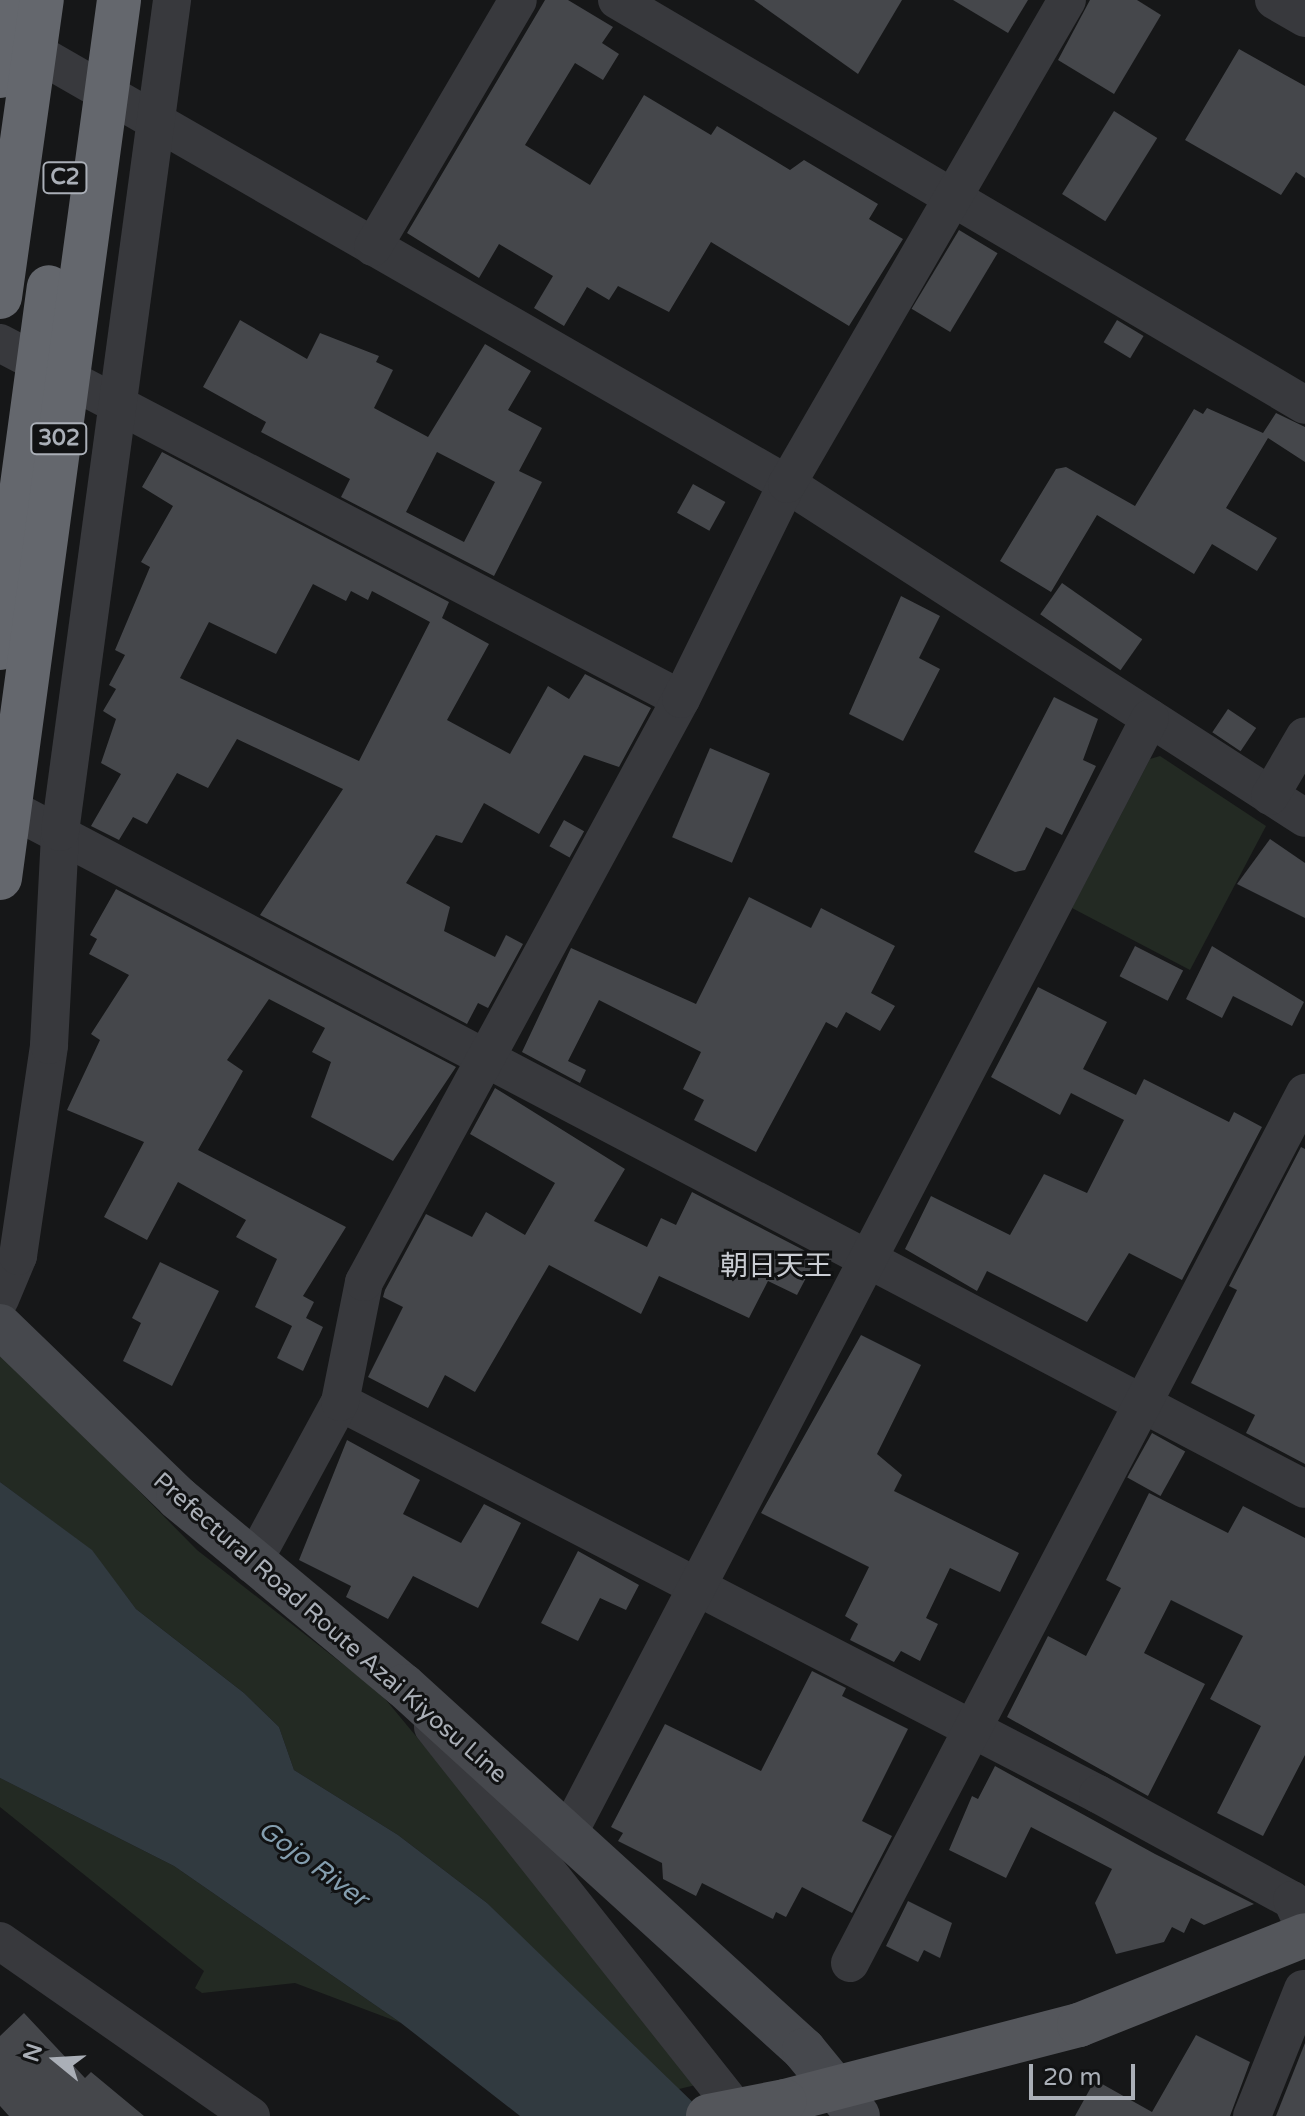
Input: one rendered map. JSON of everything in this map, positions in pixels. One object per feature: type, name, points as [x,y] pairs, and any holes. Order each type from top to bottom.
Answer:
[{"type":"highway","points":[[0,76],[11,0]]},
{"type":"highway","name":"C2","points":[[0,297],[42,0]]},
{"type":"highway","name":"C2","points":[[0,648],[20,349],[91,0]]},
{"type":"highway","points":[[20,349],[104,0]]},
{"type":"highway","name":"302","points":[[0,878],[119,0]]},
{"type":"main road","name":"Prefectural Road Route Azai Kiyosu Line","points":[[0,1326],[252,1564],[404,1686],[566,1838],[804,2050],[847,2103]]},
{"type":"main road","points":[[708,2116],[785,2101],[847,2103],[1079,2025],[1305,1932]]},
{"type":"street","points":[[0,1299],[18,1256],[49,1045],[60,832],[172,0]]},
{"type":"street","points":[[373,247],[518,0]]},
{"type":"street","points":[[617,0],[1305,405]]},
{"type":"street","points":[[252,1564],[340,1402],[364,1282],[681,699],[787,484],[1067,0]]},
{"type":"street","points":[[1274,0],[1305,18]]},
{"type":"street","points":[[0,32],[787,484],[1305,818]]},
{"type":"street","points":[[20,349],[119,411],[681,699]]},
{"type":"street","points":[[566,1838],[1150,718]]},
{"type":"street","points":[[1270,796],[1305,736]]},
{"type":"street","points":[[0,803],[1305,1489]]},
{"type":"street","points":[[850,1963],[978,1728],[1305,1093]]},
{"type":"street","points":[[340,1402],[978,1728],[1292,1900],[1305,1932]]},
{"type":"street","points":[[404,1686],[741,2116]]},
{"type":"street","points":[[0,1941],[251,2116]]},
{"type":"street","points":[[1252,2116],[1304,1980]]},
{"type":"shaded area","points":[[1160,756],[1266,826],[1190,970],[1072,908],[1150,759]]},
{"type":"shaded area","points":[[0,1350],[197,1550],[381,1694],[704,2083],[675,2090],[487,1903],[398,1835],[294,1770],[279,1727],[244,1693],[136,1609],[91,1550],[0,1482]]},
{"type":"shaded area","points":[[0,1778],[174,1866],[401,2023],[295,1983],[202,1993],[195,1988],[204,1971],[0,1807]]},
{"type":"water","name":"Gojo River","points":[[0,1482],[92,1550],[136,1609],[244,1693],[279,1727],[294,1770],[398,1835],[487,1903],[707,2116],[520,2116],[401,2023],[174,1866],[0,1778]]},
{"type":"building","points":[[545,0],[568,0],[613,27],[602,43],[619,54],[603,80],[575,63],[525,145],[590,185],[644,95],[711,135],[717,126],[790,170],[804,160],[878,204],[869,219],[903,239],[849,326],[711,242],[669,312],[618,286],[609,300],[587,287],[564,326],[534,308],[553,276],[499,244],[479,278],[407,233]]},
{"type":"building","points":[[754,0],[902,0],[858,74]]},
{"type":"building","points":[[953,0],[1028,0],[1008,33]]},
{"type":"building","points":[[1090,0],[1137,0],[1161,15],[1114,94],[1058,60]]},
{"type":"building","points":[[1239,49],[1305,86],[1305,178],[1296,172],[1281,195],[1185,140]]},
{"type":"building","points":[[1114,111],[1157,138],[1105,221],[1062,194]]},
{"type":"building","points":[[959,230],[998,253],[950,332],[912,309]]},
{"type":"building","points":[[240,320],[307,359],[320,333],[379,356],[376,362],[393,370],[374,408],[428,437],[485,344],[531,371],[508,410],[542,428],[519,471],[542,482],[494,576],[341,497],[350,479],[261,432],[266,422],[203,387]],"holes":[[[437,452],[495,482],[464,542],[406,512]]]},
{"type":"building","points":[[1117,320],[1144,336],[1130,358],[1104,342]]},
{"type":"building","points":[[1207,408],[1263,433],[1276,413],[1305,427],[1305,462],[1268,438],[1226,508],[1277,538],[1257,571],[1212,544],[1194,574],[1097,515],[1051,592],[1000,561],[1056,469],[1066,467],[1135,506],[1194,409],[1203,414]]},
{"type":"building","points":[[162,452],[449,602],[442,618],[489,644],[447,720],[510,754],[548,686],[569,699],[585,674],[651,708],[619,767],[584,755],[539,834],[484,803],[462,843],[436,835],[406,883],[450,907],[444,931],[495,957],[506,935],[523,944],[488,1008],[478,1003],[467,1024],[260,915],[343,789],[237,739],[208,788],[177,773],[147,824],[133,817],[119,840],[91,826],[121,774],[101,763],[116,719],[103,711],[116,689],[109,685],[125,655],[115,650],[150,567],[141,562],[173,506],[142,487]],"holes":[[[313,584],[346,601],[351,591],[368,600],[372,591],[430,622],[359,761],[180,678],[209,622],[276,654]]]},
{"type":"building","points":[[693,484],[725,502],[709,531],[677,513]]},
{"type":"building","points":[[1062,583],[1142,639],[1120,670],[1040,614]]},
{"type":"building","points":[[901,596],[940,616],[919,658],[940,669],[903,741],[849,714]]},
{"type":"building","points":[[1054,697],[1098,719],[1083,760],[1096,766],[1062,835],[1046,827],[1025,870],[1015,872],[974,852]]},
{"type":"building","points":[[1228,709],[1256,728],[1241,751],[1212,732]]},
{"type":"building","points":[[710,748],[770,773],[732,863],[672,837]]},
{"type":"building","points":[[564,820],[584,831],[570,857],[549,846]]},
{"type":"building","points":[[1270,839],[1305,863],[1305,918],[1237,884]]},
{"type":"building","points":[[116,889],[456,1067],[393,1161],[311,1117],[331,1062],[312,1052],[325,1028],[269,999],[227,1060],[243,1071],[198,1150],[346,1227],[303,1296],[314,1302],[306,1318],[323,1327],[303,1371],[277,1358],[292,1326],[255,1307],[277,1259],[236,1237],[246,1220],[178,1182],[147,1240],[104,1217],[144,1142],[67,1110],[100,1040],[91,1034],[129,975],[89,954],[97,939],[90,935]]},
{"type":"building","points":[[749,897],[811,928],[821,908],[895,946],[871,993],[895,1006],[880,1031],[846,1012],[837,1028],[826,1022],[756,1152],[694,1120],[704,1100],[683,1089],[701,1052],[599,1000],[568,1061],[586,1070],[580,1083],[522,1052],[571,948],[696,1004]]},
{"type":"building","points":[[1135,946],[1183,971],[1168,1001],[1120,976]]},
{"type":"building","points":[[1212,946],[1304,1002],[1292,1026],[1233,996],[1222,1018],[1186,999]]},
{"type":"building","points":[[1038,987],[1107,1022],[1083,1069],[1136,1095],[1144,1079],[1229,1122],[1234,1112],[1262,1127],[1182,1280],[1129,1253],[1087,1322],[987,1271],[977,1291],[905,1249],[931,1196],[1010,1235],[1044,1174],[1087,1193],[1124,1120],[1071,1093],[1060,1115],[991,1077]]},
{"type":"building","points":[[495,1088],[625,1169],[594,1221],[647,1247],[661,1218],[676,1225],[692,1192],[817,1257],[797,1295],[768,1281],[749,1318],[659,1276],[641,1314],[549,1265],[475,1392],[445,1375],[428,1408],[368,1377],[403,1307],[383,1297],[385,1290],[426,1214],[472,1237],[486,1212],[525,1235],[555,1183],[470,1134]]},
{"type":"building","points":[[1301,1147],[1305,1149],[1305,1464],[1246,1433],[1255,1415],[1191,1383],[1237,1290],[1229,1286]]},
{"type":"building","points":[[160,1262],[219,1291],[172,1386],[123,1361],[141,1323],[132,1318]]},
{"type":"building","points":[[861,1335],[921,1365],[877,1454],[902,1475],[894,1491],[1019,1553],[1000,1592],[950,1568],[926,1618],[938,1624],[920,1661],[901,1651],[894,1662],[850,1640],[858,1624],[845,1616],[869,1567],[761,1513]]},
{"type":"building","points":[[1152,1433],[1185,1451],[1161,1496],[1127,1478]]},
{"type":"building","points":[[347,1440],[420,1480],[403,1514],[461,1543],[484,1504],[521,1523],[478,1608],[413,1576],[388,1619],[346,1597],[351,1586],[299,1560]]},
{"type":"building","points":[[1149,1493],[1228,1533],[1243,1506],[1305,1538],[1305,1755],[1263,1836],[1217,1813],[1261,1726],[1210,1699],[1243,1636],[1171,1600],[1144,1653],[1205,1684],[1148,1796],[1007,1717],[1048,1636],[1086,1656],[1121,1588],[1106,1580]]},
{"type":"building","points":[[578,1551],[639,1585],[626,1610],[600,1598],[578,1641],[541,1623]]},
{"type":"building","points":[[812,1671],[846,1688],[842,1696],[908,1729],[862,1821],[892,1836],[852,1913],[802,1887],[786,1917],[776,1912],[773,1919],[702,1883],[696,1896],[663,1879],[662,1863],[618,1841],[623,1833],[611,1827],[665,1724],[761,1771]]},
{"type":"building","points":[[995,1766],[1155,1854],[1254,1904],[1204,1925],[1191,1918],[1184,1933],[1172,1927],[1164,1942],[1116,1954],[1095,1903],[1112,1869],[1031,1827],[1006,1878],[949,1850],[972,1796],[978,1799]]},
{"type":"building","points":[[908,1901],[952,1923],[940,1958],[924,1950],[918,1962],[886,1946]]},
{"type":"building","points":[[24,2013],[85,2078],[91,2072],[144,2116],[9,2116],[0,2106],[0,2036]]},
{"type":"building","points":[[1196,2035],[1250,2062],[1230,2116],[1075,2116],[1095,2080],[1152,2112]]},
{"type":"building","points":[[1305,2043],[1305,2116],[1276,2116]]},
{"type":"district","name":"朝日天王","points":[[776,1266]]}]
